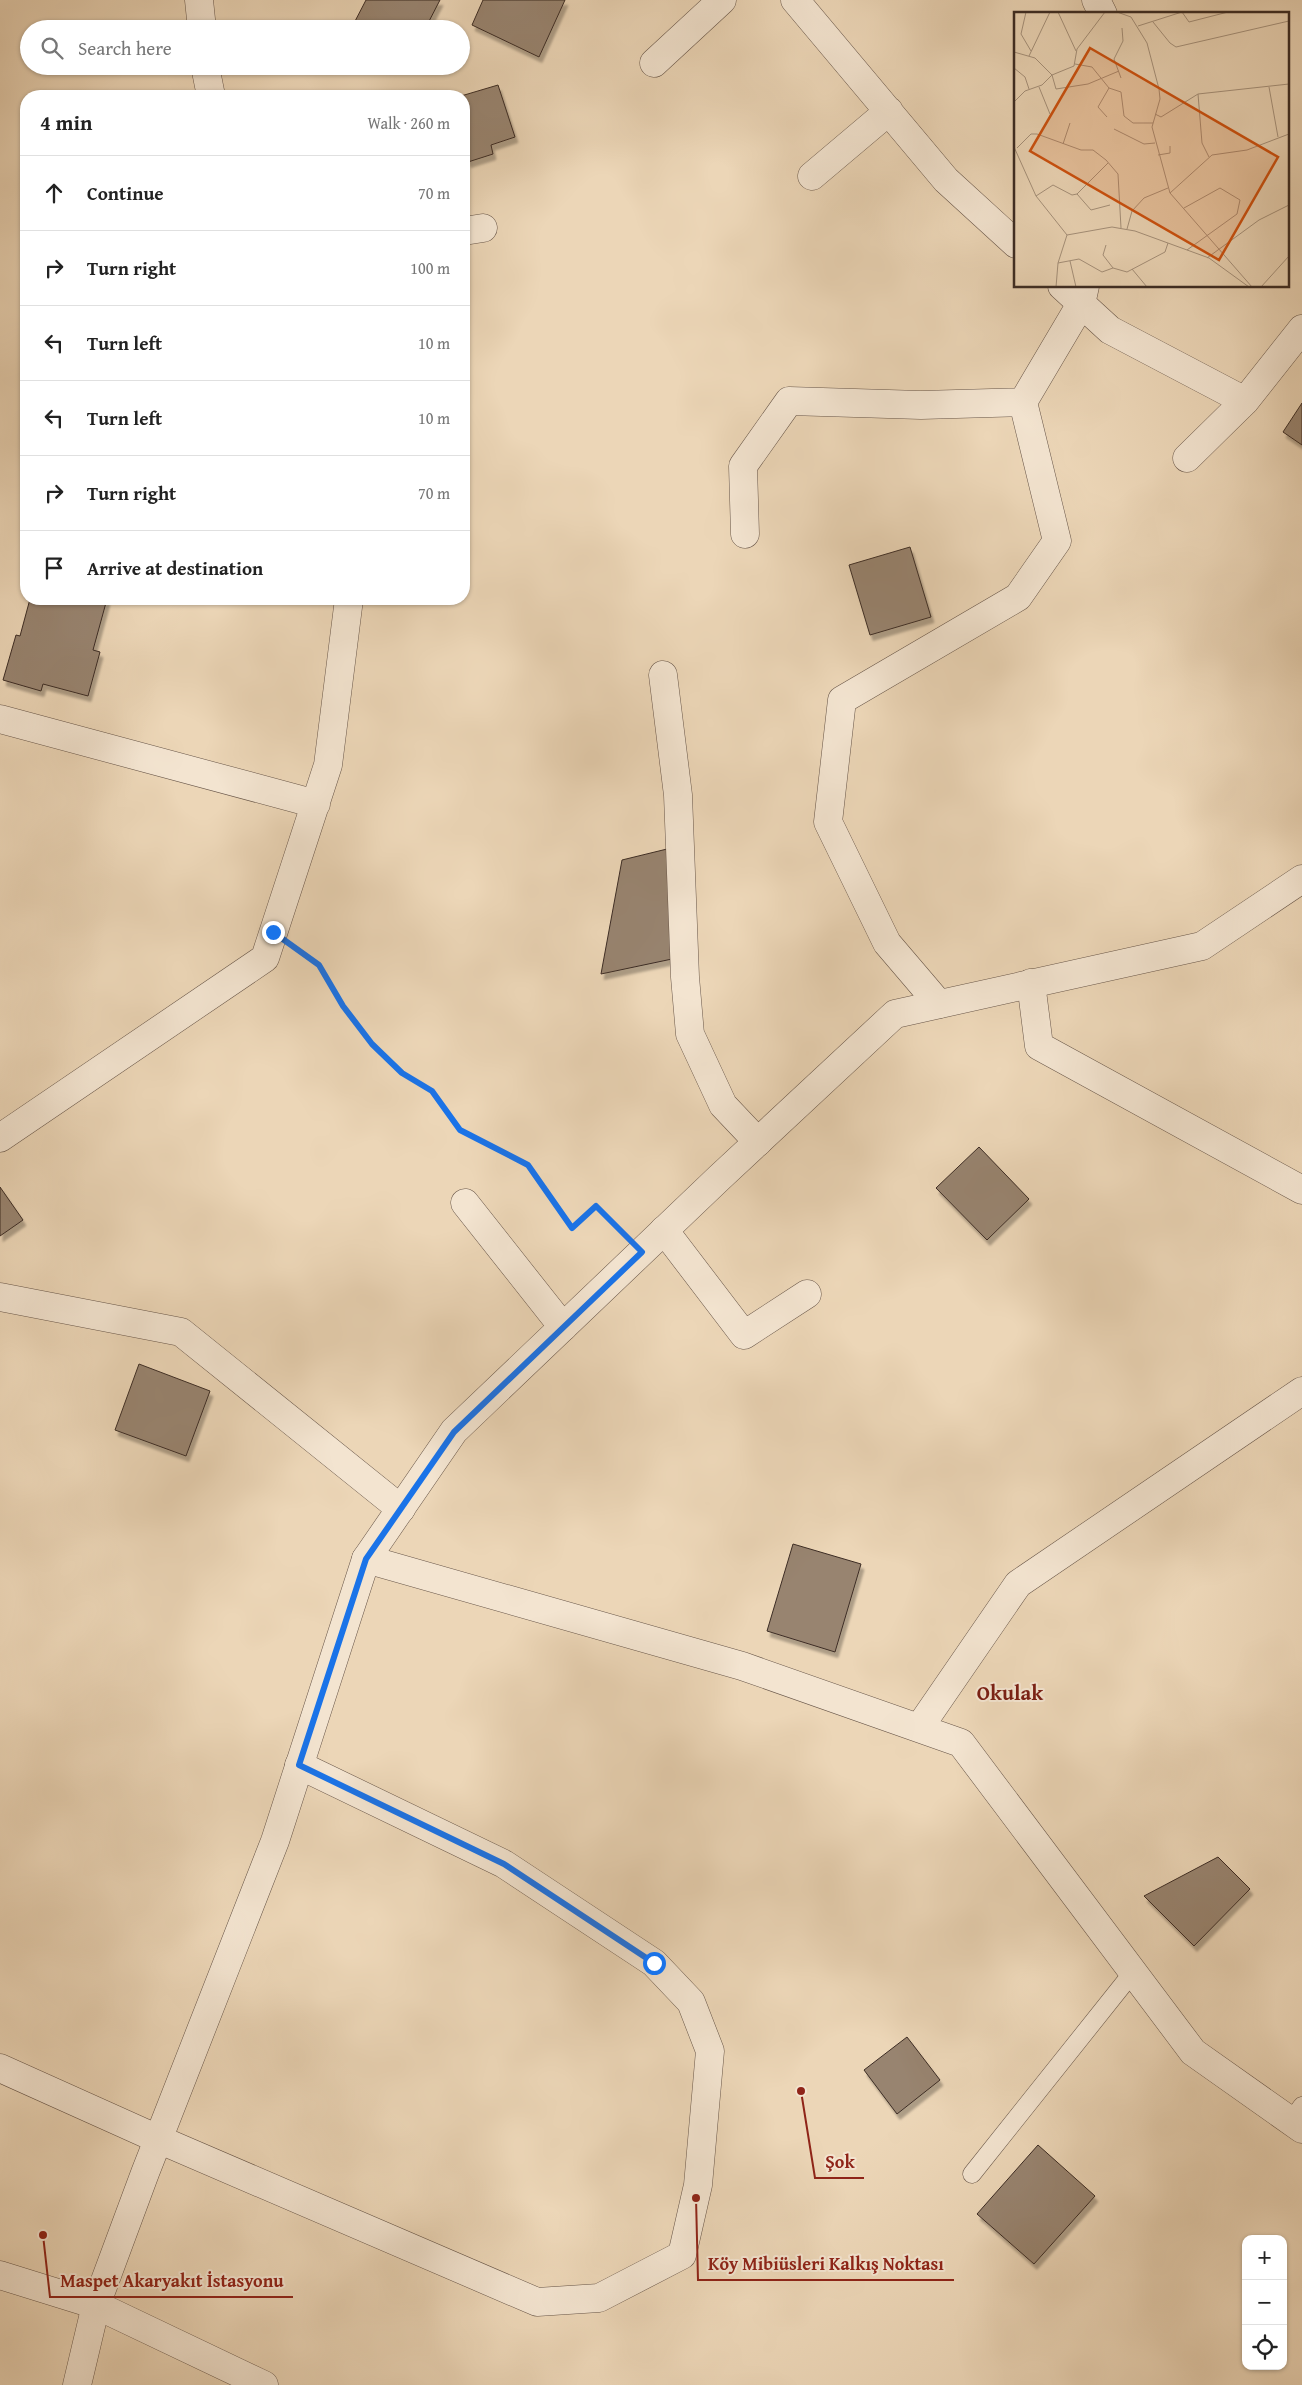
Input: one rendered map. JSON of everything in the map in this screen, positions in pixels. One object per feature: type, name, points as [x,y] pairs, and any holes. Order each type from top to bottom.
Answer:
[{"type":"street","points":[[199,0],[201,20]]},
{"type":"street","points":[[654,63],[722,0]]},
{"type":"street","points":[[795,0],[946,180],[1014,242]]},
{"type":"street","points":[[1096,0],[1101,12]]},
{"type":"street","points":[[206,75],[210,90]]},
{"type":"street","points":[[812,176],[889,111]]},
{"type":"street","points":[[939,1004],[887,943],[828,822],[842,700],[1018,597],[1057,541],[1023,402],[1076,292],[1110,330],[1245,401]]},
{"type":"street","points":[[1187,458],[1245,401],[1302,329]]},
{"type":"street","points":[[745,534],[743,466],[789,401],[921,405],[1023,402]]},
{"type":"street","points":[[0,1138],[265,958],[328,765],[348,605]]},
{"type":"street","points":[[663,675],[678,795],[685,977],[690,1034],[723,1105],[758,1142]]},
{"type":"street","points":[[0,719],[316,804]]},
{"type":"street","points":[[77,2385],[96,2305],[158,2139],[275,1841],[366,1559],[454,1432],[664,1230],[895,1014],[1202,946],[1302,879]]},
{"type":"street","points":[[1031,983],[1039,1046],[1302,1190]]},
{"type":"street","points":[[465,1203],[564,1327]]},
{"type":"street","points":[[664,1230],[744,1335],[807,1294]]},
{"type":"street","points":[[0,1297],[181,1332],[401,1509]]},
{"type":"street","points":[[919,1728],[1018,1584],[1302,1391]]},
{"type":"street","points":[[366,1559],[742,1666],[961,1743],[1193,2052],[1298,2119]]},
{"type":"street","points":[[0,2068],[158,2139],[537,2302],[598,2298],[682,2255],[698,2185],[710,2051],[691,2002],[654,1963],[504,1864],[299,1765]]},
{"type":"street","points":[[0,2275],[96,2305],[264,2385]]},
{"type":"lane","points":[[972,2174],[1133,1972]]},
{"type":"path","points":[[273,932],[319,965],[343,1006],[372,1044],[402,1073],[432,1091],[460,1130],[528,1165],[572,1228],[596,1206],[642,1252]]},
{"type":"building","points":[[366,0],[440,0],[430,20],[356,20]]},
{"type":"building","points":[[483,0],[565,0],[539,57],[472,25]]},
{"type":"building","points":[[498,85],[515,137],[491,145],[493,154],[470,161],[470,93]]},
{"type":"building","points":[[1302,403],[1302,445],[1283,432]]},
{"type":"building","points":[[910,547],[931,617],[870,635],[849,565]]},
{"type":"building","points":[[28,605],[105,605],[93,650],[100,652],[88,696],[43,684],[41,691],[3,680],[16,635],[20,636]]},
{"type":"building","points":[[667,849],[672,959],[601,974],[622,860]]},
{"type":"building","points":[[979,1147],[1029,1199],[987,1240],[936,1188]]},
{"type":"building","points":[[0,1187],[23,1220],[0,1236]]},
{"type":"building","points":[[139,1364],[210,1391],[186,1456],[115,1430]]},
{"type":"building","points":[[793,1544],[861,1564],[835,1652],[767,1631]]},
{"type":"building","points":[[1218,1857],[1250,1889],[1194,1946],[1144,1896]]},
{"type":"building","points":[[907,2037],[940,2080],[897,2114],[864,2070]]},
{"type":"building","points":[[1038,2145],[1095,2196],[1034,2264],[977,2214]]},
{"type":"place","name":"Şok","points":[[801,2091]]},
{"type":"place","name":"Köy Mibiüsleri Kalkış Noktası","points":[[696,2198]]},
{"type":"place","name":"Maspet Akaryakıt İstasyonu","points":[[43,2235]]},
{"type":"district","name":"Okulak","points":[[1010,1693]]},
{"type":"route","points":[[273,932],[319,965],[343,1006],[372,1044],[402,1073],[432,1091],[460,1130],[528,1165],[572,1228],[596,1206],[642,1252],[454,1432],[366,1559],[299,1765],[504,1864],[654,1963]]}]
